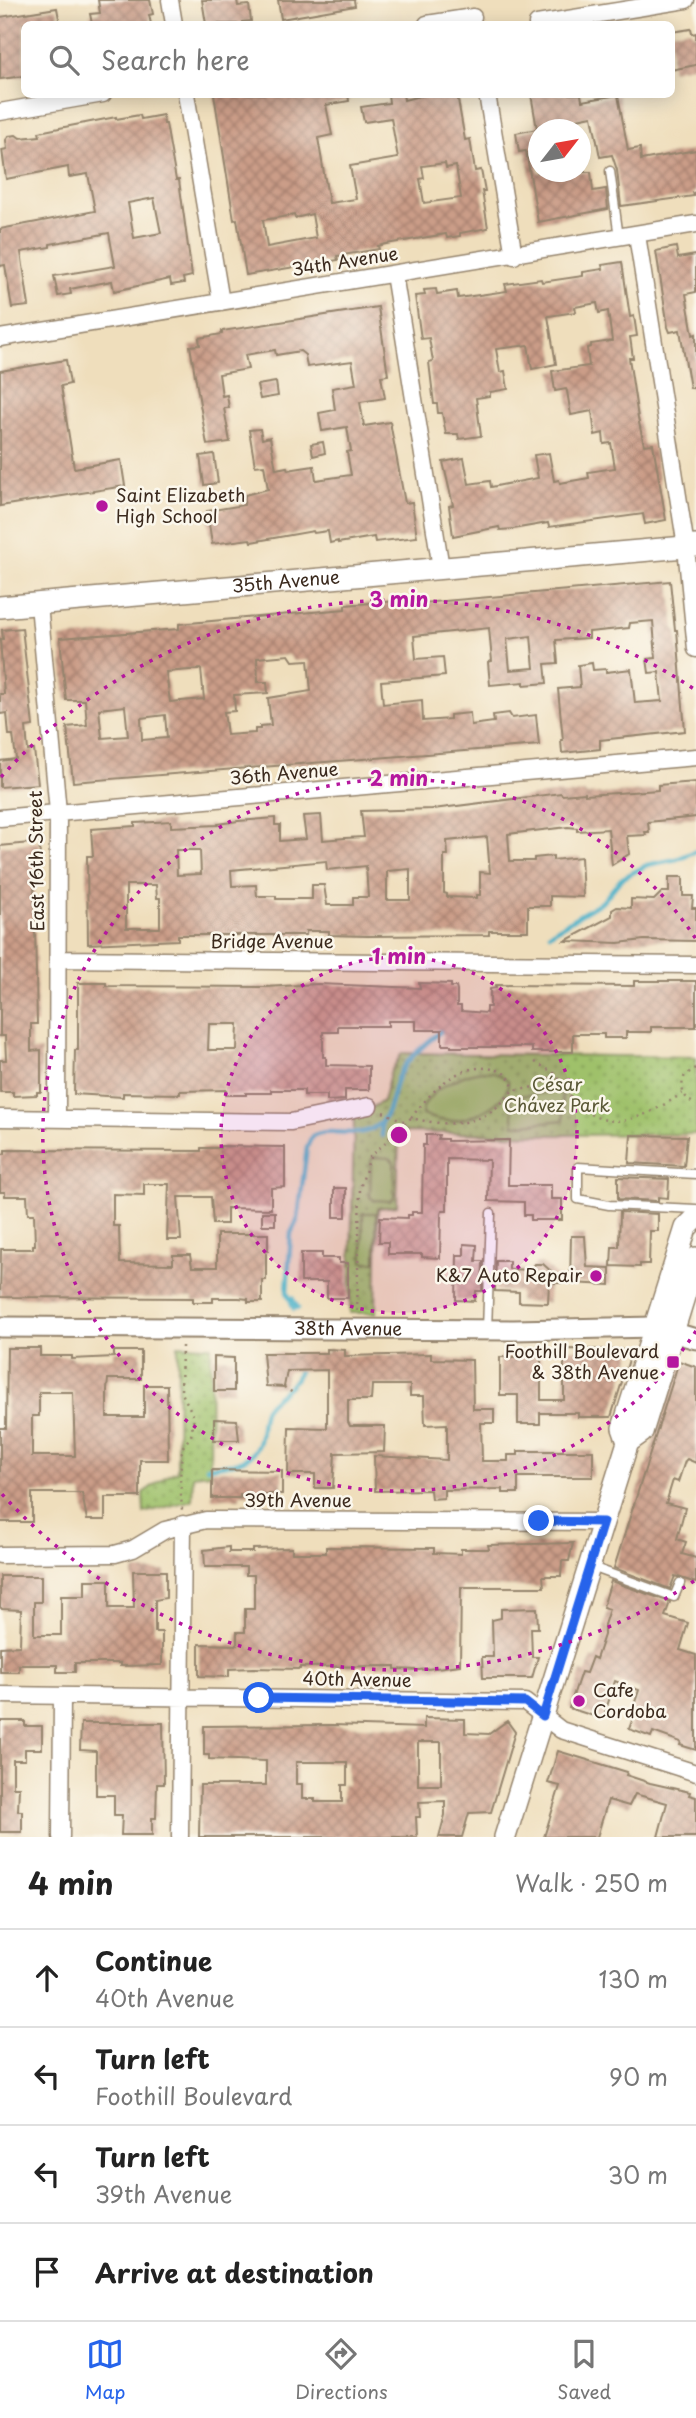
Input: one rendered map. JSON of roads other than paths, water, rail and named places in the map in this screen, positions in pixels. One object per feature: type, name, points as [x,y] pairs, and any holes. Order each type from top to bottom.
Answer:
[{"type":"main road","name":"35th Avenue","points":[[0,607],[691,546]]},
{"type":"main road","points":[[664,1329],[687,1213]]},
{"type":"main road","points":[[505,1837],[628,1442],[623,1428],[696,1258]]},
{"type":"street","points":[[170,0],[174,21]]},
{"type":"street","points":[[470,0],[474,21]]},
{"type":"street","points":[[556,21],[685,0]]},
{"type":"street","points":[[0,112],[80,98]]},
{"type":"street","points":[[187,98],[221,302]]},
{"type":"street","points":[[488,98],[514,256]]},
{"type":"street","name":"34th Avenue","points":[[0,338],[514,256],[696,224]]},
{"type":"street","points":[[637,235],[691,546],[696,649]]},
{"type":"street","points":[[394,274],[441,568]]},
{"type":"street","name":"East 16th Street","points":[[39,604],[58,813],[57,1118]]},
{"type":"street","name":"36th Avenue","points":[[0,818],[696,757]]},
{"type":"street","name":"Bridge Avenue","points":[[59,959],[696,965]]},
{"type":"street","points":[[0,1118],[291,1122],[369,1106]]},
{"type":"street","name":"38th Avenue","points":[[0,1327],[664,1329],[696,1339]]},
{"type":"street","name":"39th Avenue","points":[[0,1555],[116,1554],[133,1549],[165,1530],[206,1520],[603,1522]]},
{"type":"street","points":[[180,1837],[183,1524]]},
{"type":"street","name":"40th Avenue","points":[[0,1695],[525,1702],[561,1730],[696,1773]]},
{"type":"street","points":[[61,1837],[62,1696]]},
{"type":"lane","points":[[610,171],[619,238]]},
{"type":"lane","points":[[693,1173],[578,1167],[578,1199],[687,1213],[696,1209]]},
{"type":"lane","points":[[487,1330],[491,1213]]},
{"type":"lane","points":[[589,1566],[674,1597],[680,1583]]},
{"type":"waterway","points":[[550,933],[603,901],[621,879],[647,865],[677,859],[696,851]]},
{"type":"waterway","points":[[294,1309],[287,1292],[291,1233],[298,1219],[307,1147],[312,1136],[329,1132],[363,1132],[379,1124],[391,1103],[397,1079],[405,1065],[441,1031]]},
{"type":"waterway","points":[[381,1123],[382,1136]]},
{"type":"waterway","points":[[292,1298],[298,1308]]},
{"type":"waterway","points":[[207,1467],[237,1462],[251,1455],[259,1440],[266,1407],[289,1387],[299,1371]]},
{"type":"place","name":"Saint Elizabeth High School","points":[[102,506]]},
{"type":"place","name":"K&7 Auto Repair","points":[[596,1276]]},
{"type":"place","name":"Foothill Boulevard & 38th Avenue","points":[[673,1362]]},
{"type":"place","name":"Cafe Cordoba","points":[[579,1701]]},
{"type":"park label","name":"César Chávez Park","points":[[557,1095]]}]
